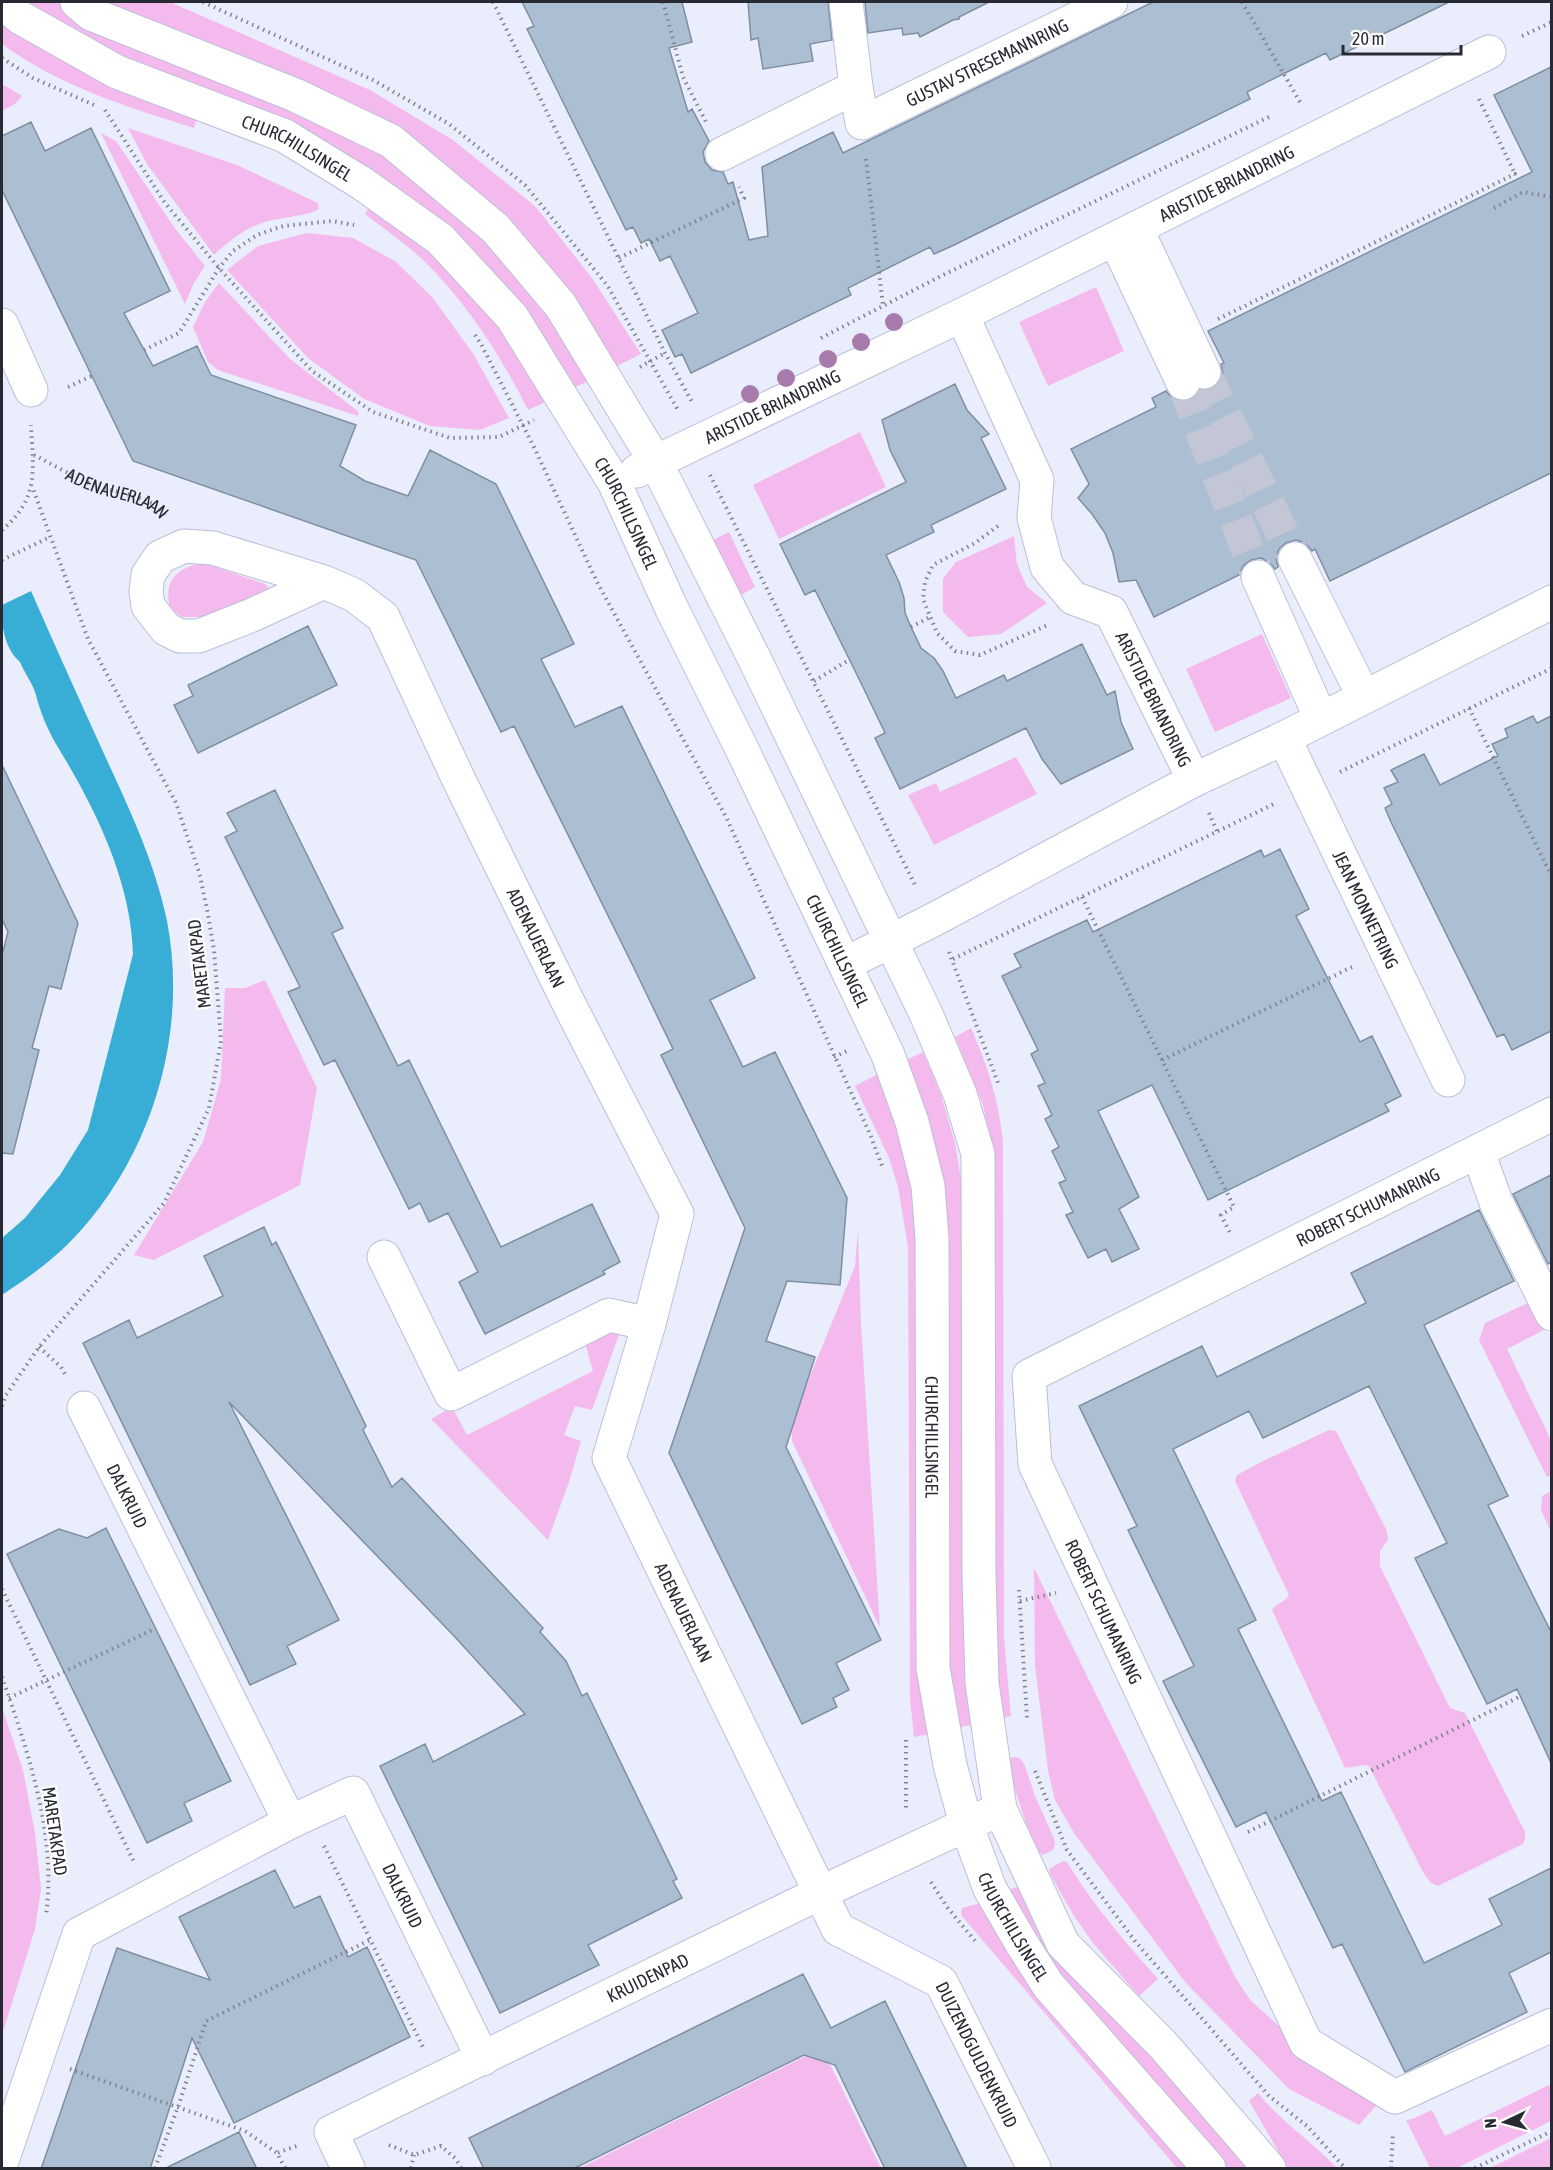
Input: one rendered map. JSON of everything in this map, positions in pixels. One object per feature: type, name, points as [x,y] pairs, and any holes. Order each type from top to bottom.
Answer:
[{"type":"street","name":"CHURCHILLSINGEL","points":[[77,2],[91,14],[296,95],[392,141],[496,229],[561,306],[656,463],[755,660],[926,1014],[960,1094],[978,1154],[979,1576],[982,1683],[1000,1809],[1063,1944],[1164,2046],[1269,2169]]},
{"type":"street","points":[[846,2],[862,123]]},
{"type":"street","name":"GUSTAV STRESEMANNRING","points":[[862,123],[1111,2]]},
{"type":"street","name":"CHURCHILLSINGEL","points":[[2,3],[21,18],[117,72],[285,136],[373,191],[440,238],[512,317],[614,482],[671,607],[740,745],[888,1055],[912,1122],[928,1186],[932,1238],[933,1668],[950,1765],[966,1824],[990,1889],[1048,1985],[1209,2169]]},
{"type":"street","name":"ARISTIDE BRIANDRING","points":[[614,482],[962,315],[1476,59]]},
{"type":"street","points":[[722,154],[856,87]]},
{"type":"street","points":[[1125,234],[1186,334],[1194,378],[1125,234]]},
{"type":"street","name":"ARISTIDE BRIANDRING","points":[[845,964],[933,920],[1194,780],[1111,612],[1073,598],[1047,567],[1034,518],[1037,480],[962,315]]},
{"type":"street","points":[[2,325],[31,405]]},
{"type":"street","name":"ADENAUERLAAN","points":[[324,582],[199,636],[180,636],[166,629],[155,618],[148,606],[146,591],[148,575],[160,557],[184,546],[213,548],[324,582],[354,595],[383,617],[452,766],[571,1008],[677,1214],[609,1458],[822,1892]]},
{"type":"street","points":[[1296,559],[1364,697]]},
{"type":"street","points":[[1258,577],[1321,719]]},
{"type":"street","points":[[1194,780],[1284,738],[1551,602]]},
{"type":"street","name":"JEAN MONNETRING","points":[[1284,738],[1448,1080]]},
{"type":"street","name":"ROBERT SCHUMANRING","points":[[1551,1114],[1029,1376],[1035,1464],[1306,2043],[1395,2097],[1551,2025]]},
{"type":"street","points":[[1478,1152],[1496,1202],[1551,1314]]},
{"type":"street","points":[[384,1257],[451,1394],[609,1315],[648,1324]]},
{"type":"street","name":"DALKRUID","points":[[84,1408],[186,1614],[299,1818]]},
{"type":"street","name":"DALKRUID","points":[[2,2161],[79,1934],[299,1818],[353,1794],[483,2059]]},
{"type":"street","name":"KRUIDENPAD","points":[[340,2127],[822,1892],[1000,1809]]},
{"type":"street","name":"DUIZENDGULDENKRUID","points":[[822,1892],[838,1929],[941,1982],[1034,2169]]},
{"type":"street","points":[[340,2127],[332,2132],[348,2169]]},
{"type":"path","points":[[493,2],[665,353],[694,405]]},
{"type":"path","points":[[1242,2],[1300,102]]},
{"type":"path","points":[[2,58],[33,78],[115,113]]},
{"type":"path","points":[[1186,334],[1516,177],[1476,59]]},
{"type":"path","points":[[105,110],[165,203],[219,268],[312,371],[373,412],[450,438],[499,437],[567,404]]},
{"type":"path","points":[[862,123],[883,306]]},
{"type":"path","points":[[1494,208],[1523,192],[1551,197]]},
{"type":"path","points":[[144,350],[179,333],[219,268],[233,251],[258,235],[283,226],[332,221],[360,225]]},
{"type":"path","points":[[468,327],[481,344],[523,425],[597,582],[727,819],[834,1057]]},
{"type":"path","points":[[609,384],[665,353]]},
{"type":"path","points":[[663,381],[953,959],[964,994]]},
{"type":"path","points":[[2,530],[16,518],[32,486],[34,455],[31,405]]},
{"type":"path","name":"ADENAUERLAAN","points":[[34,455],[96,486],[135,496],[161,509],[184,546]]},
{"type":"path","name":"MARETAKPAD","points":[[2,1406],[4,1395],[39,1347],[164,1203],[209,1108],[221,1041],[207,909],[199,872],[176,803],[88,639],[32,486]]},
{"type":"path","points":[[1034,518],[1002,524],[975,543],[933,565],[925,582],[923,599],[937,633],[955,651],[980,655],[1050,624],[1073,598]]},
{"type":"path","points":[[2,560],[50,537]]},
{"type":"path","points":[[911,627],[930,617]]},
{"type":"path","points":[[813,681],[849,660]]},
{"type":"path","points":[[953,959],[1551,668]]},
{"type":"path","points":[[1469,708],[1550,870],[1551,877]]},
{"type":"path","points":[[1082,897],[1234,1207],[1221,1215],[1246,1267]]},
{"type":"path","points":[[1162,1060],[1385,951]]},
{"type":"path","points":[[2,1589],[151,1896]]},
{"type":"path","points":[[9,1698],[186,1614]]},
{"type":"path","name":"MARETAKPAD","points":[[2,1677],[31,1767],[45,1832],[49,1888],[45,1921]]},
{"type":"path","points":[[1215,1848],[1521,1696]]},
{"type":"path","points":[[299,1818],[370,1940],[439,2080]]},
{"type":"path","points":[[155,2169],[206,2021],[370,1940]]},
{"type":"path","points":[[37,2057],[245,2131],[277,2153]]},
{"type":"path","points":[[340,2127],[414,2155],[441,2146],[456,2159],[461,2169]]},
{"type":"path","points":[[1475,2169],[1551,2131]]},
{"type":"path","points":[[411,2169],[414,2155]]},
{"type":"shaded area","points":[[20,2],[60,2],[66,7],[305,109],[390,158],[466,217],[527,279],[593,379],[571,389],[457,238],[116,62]]},
{"type":"shaded area","points":[[100,2],[170,2],[370,90],[453,140],[536,207],[592,278],[641,354],[615,367],[493,210]]},
{"type":"shaded area","points":[[2,17],[57,58],[123,91],[197,117],[194,128],[94,94],[24,59],[2,44]]},
{"type":"shaded area","points":[[2,84],[22,96],[15,104],[2,111]]},
{"type":"shaded area","points":[[128,128],[237,165],[318,203],[319,209],[251,228],[214,255],[147,164]]},
{"type":"shaded area","points":[[101,133],[116,141],[174,227],[205,266],[194,283],[185,304]]},
{"type":"shaded area","points":[[372,200],[472,285],[550,400],[528,410],[495,350],[454,294],[416,254],[365,214]]},
{"type":"shaded area","points":[[307,233],[353,238],[395,261],[433,298],[474,355],[509,418],[480,430],[430,426],[364,399],[308,358],[227,270],[258,246]]},
{"type":"shaded area","points":[[219,283],[290,359],[359,412],[358,416],[218,370],[208,362],[193,327],[205,302]]},
{"type":"shaded area","points":[[1096,287],[1124,351],[1048,386],[1019,322]]},
{"type":"shaded area","points":[[860,432],[886,487],[779,539],[753,485]]},
{"type":"shaded area","points":[[729,532],[755,587],[734,599],[705,544]]},
{"type":"shaded area","points":[[1014,536],[1017,564],[1027,587],[1047,603],[1001,634],[968,637],[943,612],[943,579],[956,562]]},
{"type":"shaded area","points":[[204,563],[265,584],[271,590],[219,617],[182,617],[170,608],[168,598],[171,583],[174,577],[186,568]]},
{"type":"shaded area","points":[[1262,634],[1291,698],[1215,732],[1186,669]]},
{"type":"shaded area","points":[[1016,757],[1037,794],[934,845],[908,795],[936,783],[940,792]]},
{"type":"shaded area","points":[[265,980],[317,1088],[300,1185],[154,1260],[134,1255],[203,1142],[221,1079],[225,988],[245,988]]},
{"type":"shaded area","points":[[971,1028],[992,1084],[1003,1142],[1004,1637],[1011,1716],[999,1719],[995,1690],[991,1143],[983,1105],[955,1037]]},
{"type":"shaded area","points":[[923,1052],[941,1095],[955,1143],[967,1215],[974,1724],[953,1729],[948,1679],[946,1250],[902,1062]]},
{"type":"shaded area","points":[[880,1073],[915,1184],[930,1734],[914,1737],[910,1698],[908,1247],[898,1187],[889,1158],[855,1086]]},
{"type":"shaded area","points":[[858,1230],[861,1323],[880,1628],[792,1441],[791,1423],[855,1266]]},
{"type":"shaded area","points":[[1530,1302],[1544,1330],[1507,1349],[1551,1440],[1551,1475],[1547,1477],[1479,1340],[1485,1323]]},
{"type":"shaded area","points":[[603,1331],[620,1332],[592,1410],[575,1406],[564,1435],[581,1441],[548,1540],[431,1419],[452,1407],[467,1435],[593,1371],[585,1343]]},
{"type":"shaded area","points":[[1329,1430],[1336,1431],[1387,1531],[1388,1540],[1380,1551],[1380,1566],[1450,1708],[1465,1713],[1525,1832],[1523,1844],[1438,1886],[1431,1883],[1424,1874],[1369,1766],[1345,1768],[1272,1610],[1289,1595],[1235,1481],[1237,1475]]},
{"type":"shaded area","points":[[1551,1491],[1551,1532],[1541,1510],[1542,1496]]},
{"type":"shaded area","points":[[1034,1568],[1235,1977],[1250,2000],[1308,2052],[1387,2093],[1359,2125],[1289,2089],[1185,1982],[1074,1833],[1055,1800],[1048,1771],[1035,1665]]},
{"type":"shaded area","points":[[2,1707],[23,1770],[35,1833],[41,1889],[35,1929],[2,2035]]},
{"type":"shaded area","points":[[1015,1757],[1021,1759],[1025,1766],[1055,1843],[1053,1850],[1043,1855],[1039,1852],[1026,1823],[1006,1762]]},
{"type":"shaded area","points":[[1063,1861],[1067,1862],[1099,1908],[1158,1979],[1139,1996],[1093,1943],[1074,1916],[1050,1874],[1049,1869]]},
{"type":"shaded area","points":[[1017,1887],[1042,1929],[1157,2055],[1254,2168],[1225,2168],[1097,2021],[1053,1965],[1008,1890]]},
{"type":"shaded area","points":[[985,1902],[1193,2168],[1177,2168],[961,1915],[962,1908]]},
{"type":"shaded area","points":[[806,2056],[819,2057],[831,2066],[881,2168],[580,2168]]},
{"type":"shaded area","points":[[1551,2084],[1551,2121],[1457,2168],[1430,2168],[1406,2120],[1432,2110],[1445,2136]]},
{"type":"shaded area","points":[[1258,2093],[1276,2113],[1336,2167],[1288,2168],[1249,2101]]},
{"type":"shaded area","points":[[1551,2138],[1551,2168],[1490,2168]]},
{"type":"water","points":[[31,591],[132,817],[156,878],[167,921],[172,964],[172,1008],[167,1051],[157,1094],[142,1135],[122,1174],[98,1210],[69,1243],[2,1295],[2,1238],[25,1218],[60,1175],[88,1130],[133,954],[126,900],[109,847],[86,796],[48,729],[33,687],[7,643],[2,620],[2,605]]},
{"type":"building","points":[[522,2],[682,2],[692,42],[669,48],[688,112],[692,109],[709,141],[703,152],[705,162],[712,170],[723,172],[728,184],[733,182],[749,240],[768,236],[762,167],[833,132],[843,153],[1153,2],[1449,2],[1330,60],[1326,53],[1285,73],[1247,92],[1250,99],[952,246],[934,254],[930,247],[848,288],[851,295],[691,373],[682,354],[675,357],[662,330],[698,313],[670,256],[660,261],[649,239],[641,243],[633,227],[626,230],[527,29],[534,26]]},
{"type":"building","points":[[748,2],[828,2],[832,40],[810,44],[813,61],[763,69],[758,38],[751,40]]},
{"type":"building","points":[[865,2],[989,2],[920,37],[918,33],[903,35],[902,28],[868,33]]},
{"type":"building","points":[[1551,67],[1551,473],[1330,581],[1315,549],[1312,551],[1305,543],[1296,540],[1286,543],[1279,549],[1276,558],[1278,567],[1275,569],[1261,558],[1251,560],[1243,566],[1239,575],[1154,617],[1136,580],[1119,582],[1113,553],[1105,533],[1078,498],[1089,484],[1071,449],[1156,407],[1152,398],[1166,391],[1173,399],[1182,402],[1191,400],[1200,390],[1211,389],[1219,383],[1223,374],[1221,364],[1224,363],[1208,331],[1532,172],[1494,95]]},
{"type":"building","points":[[31,122],[45,151],[91,128],[170,291],[124,313],[153,366],[197,346],[211,375],[356,425],[340,466],[365,481],[408,496],[430,450],[496,484],[574,644],[541,659],[575,727],[622,706],[755,978],[710,1000],[743,1067],[775,1052],[847,1198],[840,1285],[787,1281],[766,1341],[815,1357],[786,1447],[881,1640],[836,1663],[849,1690],[833,1698],[837,1707],[802,1724],[669,1453],[745,1228],[661,1055],[673,1049],[514,726],[501,732],[416,560],[133,461],[2,190],[2,136]]},
{"type":"building","points":[[955,384],[967,410],[989,434],[981,438],[1006,489],[931,525],[934,532],[886,555],[899,582],[904,598],[905,613],[921,648],[934,658],[956,698],[1004,675],[1007,681],[1082,644],[1107,695],[1115,691],[1121,722],[1133,749],[1061,784],[1042,759],[1026,728],[900,789],[875,738],[885,733],[862,685],[815,590],[805,595],[780,544],[906,482],[890,450],[882,420]]},
{"type":"building","points":[[308,626],[337,685],[198,753],[174,705],[193,696],[188,685]]},
{"type":"building","points":[[1533,716],[1537,723],[1551,716],[1551,1031],[1512,1050],[1504,1034],[1497,1037],[1391,822],[1385,808],[1392,804],[1384,788],[1398,782],[1391,770],[1424,754],[1440,785],[1498,756],[1492,744],[1508,737],[1505,729]]},
{"type":"building","points":[[2,765],[78,923],[61,989],[49,986],[32,1048],[39,1050],[13,1154],[2,1153],[2,955],[8,932],[2,919]]},
{"type":"building","points":[[275,790],[343,928],[332,933],[398,1066],[409,1060],[501,1247],[592,1204],[620,1262],[603,1271],[605,1274],[485,1334],[459,1282],[478,1272],[448,1213],[429,1222],[420,1203],[409,1209],[335,1060],[324,1065],[288,992],[300,987],[225,837],[237,831],[227,813]]},
{"type":"building","points":[[1280,849],[1309,909],[1296,916],[1360,1042],[1372,1036],[1401,1096],[1385,1104],[1389,1111],[1208,1200],[1152,1085],[1098,1111],[1139,1197],[1119,1209],[1139,1249],[1112,1262],[1106,1249],[1088,1258],[1066,1215],[1073,1212],[1059,1183],[1066,1180],[1052,1151],[1059,1147],[1045,1119],[1052,1115],[1038,1086],[1045,1083],[1031,1054],[1038,1050],[1002,976],[1021,967],[1014,954],[1087,920],[1093,932],[1261,850],[1264,857]]},
{"type":"building","points":[[1551,1175],[1551,1262],[1548,1264],[1513,1194]]},
{"type":"building","points":[[1479,1210],[1514,1281],[1424,1325],[1508,1496],[1488,1505],[1551,1632],[1551,1763],[1517,1689],[1487,1704],[1415,1558],[1447,1543],[1369,1386],[1263,1438],[1249,1411],[1173,1449],[1256,1620],[1238,1629],[1322,1801],[1341,1792],[1424,1963],[1502,1925],[1489,1899],[1551,1868],[1551,1952],[1509,1973],[1527,2012],[1405,2072],[1342,1944],[1333,1948],[1266,1812],[1236,1827],[1163,1681],[1194,1666],[1128,1530],[1137,1526],[1079,1406],[1202,1346],[1217,1377],[1366,1303],[1351,1273]]},
{"type":"building","points":[[264,1227],[272,1245],[276,1242],[366,1426],[363,1430],[392,1487],[402,1478],[543,1628],[540,1632],[566,1661],[582,1696],[587,1693],[677,1879],[673,1881],[682,1898],[588,1945],[599,1965],[500,2013],[380,1766],[425,1744],[433,1762],[525,1714],[455,1637],[229,1402],[339,1620],[287,1646],[296,1664],[250,1685],[83,1343],[129,1320],[137,1338],[223,1296],[204,1256]]},
{"type":"building","points":[[106,1528],[231,1781],[184,1803],[192,1821],[147,1843],[7,1554],[59,1529],[87,1538]]},
{"type":"building","points":[[275,1870],[294,1908],[320,1896],[348,1957],[367,1947],[410,2037],[234,2123],[192,2038],[150,2169],[41,2169],[117,1948],[210,1980],[179,1917]]},
{"type":"building","points":[[803,1974],[831,2028],[885,2001],[967,2169],[885,2169],[835,2065],[804,2055],[573,2169],[484,2169],[469,2138]]},
{"type":"building","points":[[239,2132],[257,2169],[164,2169]]},
{"type":"tunnel","points":[[1204,372],[1295,559]]},
{"type":"tunnel","points":[[1183,383],[1258,577]]}]
